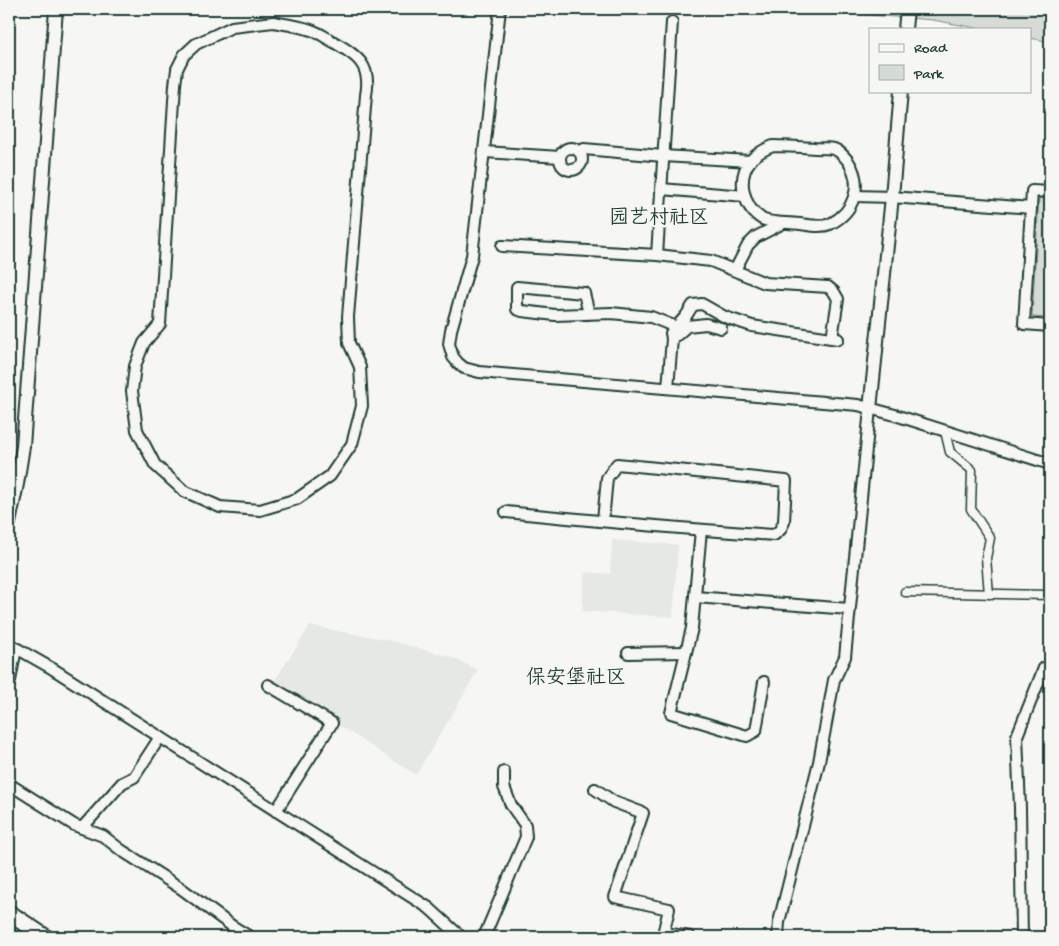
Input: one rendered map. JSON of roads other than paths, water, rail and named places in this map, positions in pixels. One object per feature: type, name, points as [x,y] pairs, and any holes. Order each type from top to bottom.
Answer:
[{"type":"main road","points":[[9,913],[45,937]]},
{"type":"street","points":[[9,523],[22,446],[56,9]]},
{"type":"street","points":[[500,9],[472,256],[451,330],[449,344],[453,357],[464,368],[478,372],[858,406],[895,414],[1050,464]]},
{"type":"street","points":[[905,28],[907,9]]},
{"type":"street","points":[[273,22],[313,30],[356,57],[363,65],[367,74],[366,95],[348,317],[349,343],[360,367],[362,406],[352,444],[330,476],[298,499],[260,510],[220,507],[184,492],[155,465],[137,430],[132,391],[135,366],[144,343],[160,324],[177,69],[184,55],[196,44],[232,27],[273,22]]},
{"type":"street","points":[[657,255],[672,22]]},
{"type":"street","points":[[778,937],[778,922],[819,762],[834,680],[844,657],[892,197],[900,92]]},
{"type":"street","points":[[773,146],[835,149],[844,156],[852,167],[856,182],[855,196],[849,209],[839,220],[826,226],[764,221],[753,212],[745,196],[742,187],[744,173],[750,161],[760,151],[773,146]]},
{"type":"street","points":[[572,148],[579,152],[581,156],[580,164],[574,169],[569,170],[562,166],[560,157],[564,150],[572,148]]},
{"type":"street","points":[[579,152],[584,149],[750,161]]},
{"type":"street","points":[[484,152],[560,157]]},
{"type":"street","points":[[661,189],[745,196]]},
{"type":"street","points":[[1050,192],[1032,191],[1024,324],[1050,326]]},
{"type":"street","points":[[855,196],[892,197],[1031,208]]},
{"type":"street","points":[[735,270],[748,245],[756,237],[784,223]]},
{"type":"street","points":[[502,246],[657,255],[711,261],[765,283],[828,287],[838,299],[836,338],[752,326],[725,317],[702,304],[693,305],[671,333],[668,388]]},
{"type":"street","points":[[589,314],[584,293],[516,287],[517,309],[522,311],[556,316],[589,314],[611,312],[650,317],[676,328]]},
{"type":"street","points":[[672,339],[687,326],[706,324],[721,328]]},
{"type":"street","points":[[945,430],[950,452],[972,470],[971,509],[990,538],[986,558],[989,594]]},
{"type":"street","points":[[506,512],[603,521],[701,530],[774,535],[780,530],[784,522],[786,481],[617,464],[606,478],[603,521]]},
{"type":"street","points":[[701,530],[692,628],[670,713],[747,736],[756,731],[764,682]]},
{"type":"street","points":[[905,592],[1050,595]]},
{"type":"street","points":[[695,596],[850,609]]},
{"type":"street","points":[[9,683],[12,646],[53,669],[429,908],[462,937]]},
{"type":"street","points":[[628,652],[686,652]]},
{"type":"street","points":[[1022,937],[1017,736],[1044,668],[1050,667]]},
{"type":"street","points":[[268,685],[332,723],[276,811]]},
{"type":"street","points":[[82,828],[122,782],[134,777],[160,737]]},
{"type":"street","points":[[484,937],[526,837],[525,825],[511,805],[504,787],[504,772]]},
{"type":"street","points":[[9,784],[74,825],[103,836],[250,937]]},
{"type":"street","points":[[595,789],[614,802],[643,813],[615,897],[668,909],[665,933],[690,937]]},
{"type":"district","name":"园艺村社区","points":[[659,216]]},
{"type":"district","name":"保安堡社区","points":[[576,676]]}]
